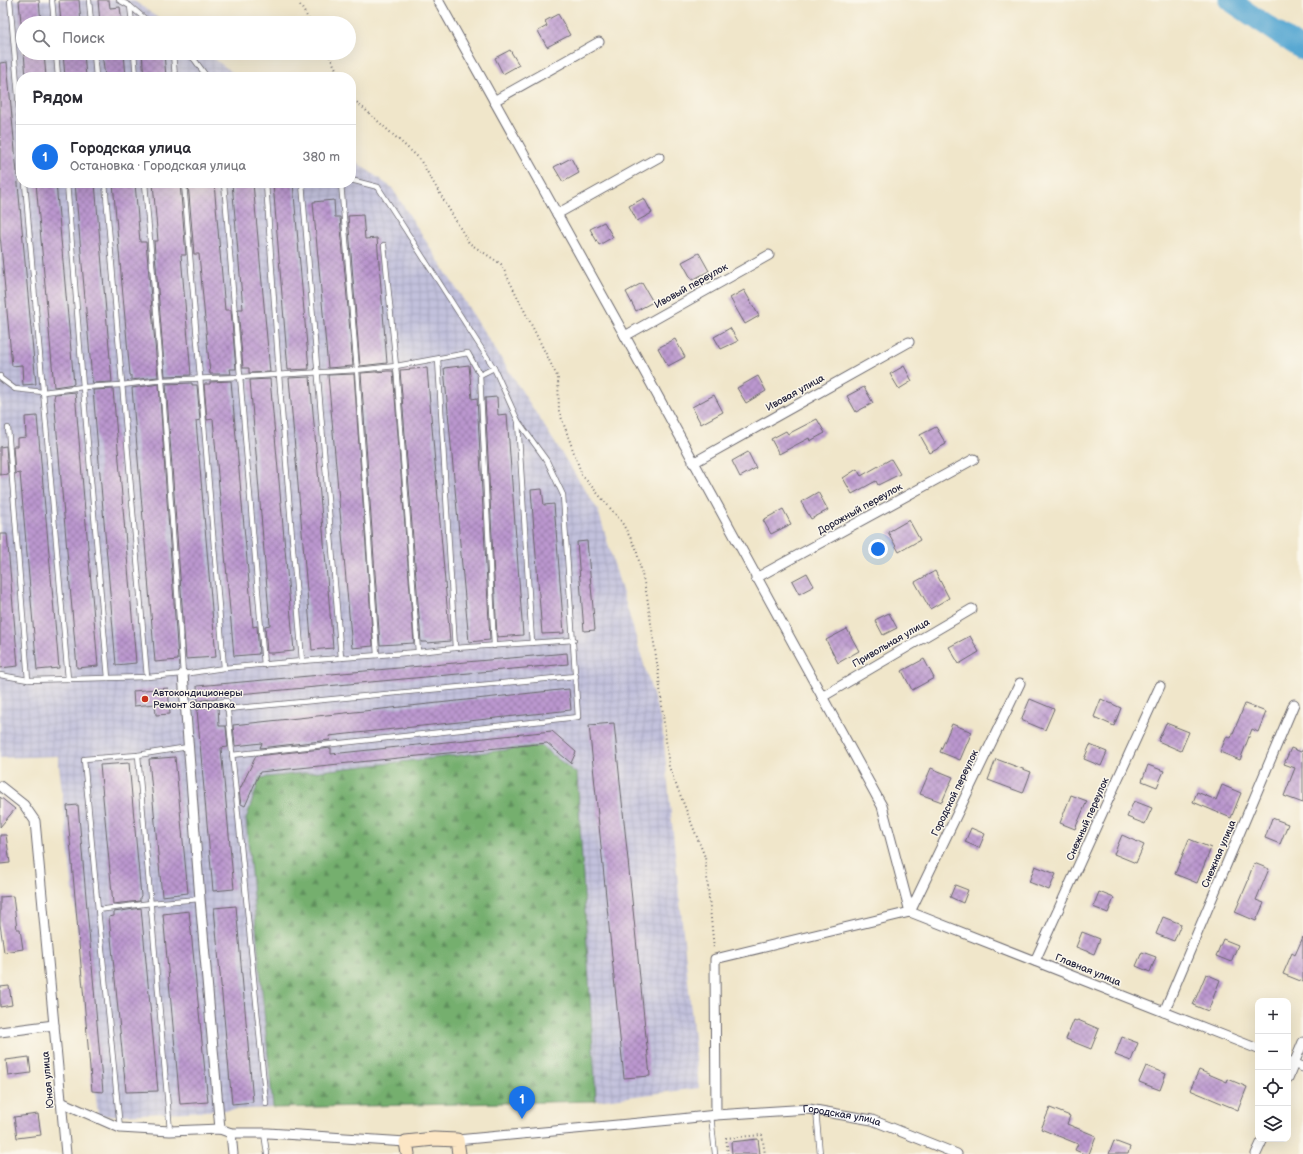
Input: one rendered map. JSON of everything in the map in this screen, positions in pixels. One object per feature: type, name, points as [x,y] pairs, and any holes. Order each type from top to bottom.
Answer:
[{"type":"main road","name":"Городская улица","points":[[407,1148],[434,1139],[457,1140]]},
{"type":"main road","points":[[457,1140],[458,1154]]},
{"type":"street","points":[[438,0],[625,336],[693,463],[882,806],[910,912],[715,959],[714,1115]]},
{"type":"street","points":[[494,101],[599,42]]},
{"type":"street","points":[[557,214],[659,158]]},
{"type":"street","name":"Ивовый переулок","points":[[625,336],[769,255]]},
{"type":"street","name":"Ивовая улица","points":[[693,463],[909,342]]},
{"type":"street","name":"Дорожный переулок","points":[[756,578],[974,459]]},
{"type":"street","name":"Привольная улица","points":[[822,697],[972,609]]},
{"type":"street","points":[[183,674],[200,899],[220,1129]]},
{"type":"street","name":"Городской переулок","points":[[910,912],[1020,683]]},
{"type":"street","name":"Снежный переулок","points":[[1035,961],[1160,686]]},
{"type":"street","name":"Снежная улица","points":[[1164,1012],[1294,704]]},
{"type":"street","name":"Юная улица","points":[[0,786],[24,804],[35,821],[45,915],[66,1154]]},
{"type":"street","name":"Главная улица","points":[[910,912],[1255,1049]]},
{"type":"street","points":[[0,1032],[54,1025]]},
{"type":"street","points":[[1303,1042],[1291,1063],[1303,1067]]},
{"type":"street","points":[[61,1102],[120,1128],[170,1131],[220,1129],[231,1133],[264,1133],[407,1148]]},
{"type":"street","name":"Городская улица","points":[[457,1140],[714,1115],[809,1109],[872,1120],[957,1154]]},
{"type":"street","points":[[231,1133],[234,1154]]},
{"type":"street","points":[[1256,1154],[1261,1142]]},
{"type":"lane","points":[[10,0],[16,72]]},
{"type":"lane","points":[[52,0],[53,16]]},
{"type":"lane","points":[[89,0],[90,16]]},
{"type":"lane","points":[[119,0],[130,6],[142,16]]},
{"type":"lane","points":[[130,6],[131,16]]},
{"type":"lane","points":[[57,60],[58,72]]},
{"type":"lane","points":[[95,60],[96,72]]},
{"type":"lane","points":[[135,60],[136,72]]},
{"type":"lane","points":[[174,60],[175,72]]},
{"type":"lane","points":[[195,60],[203,72]]},
{"type":"lane","points":[[232,755],[578,717],[564,496],[547,461],[518,421],[494,368],[378,187],[356,181]]},
{"type":"lane","points":[[25,188],[68,679]]},
{"type":"lane","points":[[66,188],[108,678]]},
{"type":"lane","points":[[105,188],[147,677]]},
{"type":"lane","points":[[145,188],[162,380],[183,674]]},
{"type":"lane","points":[[184,188],[224,668]]},
{"type":"lane","points":[[224,188],[264,665]]},
{"type":"lane","points":[[266,188],[279,374],[302,661]]},
{"type":"lane","points":[[302,188],[341,658]]},
{"type":"lane","points":[[341,188],[357,370],[377,655]]},
{"type":"lane","points":[[384,245],[396,366],[418,652]]},
{"type":"lane","points":[[0,376],[0,378],[15,389],[43,392],[162,380],[357,370],[396,366],[468,353],[480,375],[494,646]]},
{"type":"lane","points":[[438,359],[455,648]]},
{"type":"lane","points":[[480,375],[494,368]]},
{"type":"lane","points":[[518,421],[532,643]]},
{"type":"lane","points":[[8,428],[28,680]]},
{"type":"lane","points":[[0,675],[28,680],[147,677],[302,661],[574,640]]},
{"type":"lane","points":[[227,709],[576,676]]},
{"type":"lane","points":[[185,706],[226,701],[266,1104]]},
{"type":"lane","points":[[120,1128],[84,759],[138,755],[188,747]]},
{"type":"lane","points":[[138,755],[170,1131]]},
{"type":"lane","points":[[98,910],[151,903],[200,899]]},
{"type":"lane","points":[[816,1110],[820,1154]]},
{"type":"lane","points":[[714,1115],[715,1154]]},
{"type":"lane","points":[[264,1133],[267,1154]]},
{"type":"path","points":[[300,5],[307,16]]},
{"type":"path","points":[[332,60],[338,72]]},
{"type":"path","points":[[356,101],[419,158],[469,243],[501,264],[558,378],[559,411],[582,475],[621,521],[636,548],[647,596],[658,670],[669,768],[705,857],[715,959]]},
{"type":"path","points":[[728,1154],[726,1138],[762,1135],[765,1154]]},
{"type":"shaded area","points":[[0,0],[133,0],[155,16],[16,16],[16,60],[216,60],[232,72],[16,72],[16,188],[356,188],[356,162],[392,188],[598,510],[662,725],[699,1088],[596,1101],[577,774],[246,819],[273,1108],[98,1116],[58,756],[0,758]]},
{"type":"green space","points":[[541,746],[577,774],[596,1101],[273,1108],[246,819],[260,778]]},
{"type":"building","points":[[19,0],[39,0],[40,16],[20,16]]},
{"type":"building","points":[[59,0],[79,0],[80,16],[60,16]]},
{"type":"building","points":[[98,0],[109,0],[110,8],[120,7],[121,16],[99,16]]},
{"type":"building","points":[[558,14],[570,35],[547,47],[538,31],[547,26],[545,21]]},
{"type":"building","points":[[510,50],[519,65],[503,74],[495,58]]},
{"type":"building","points":[[25,60],[45,60],[46,72],[26,72]]},
{"type":"building","points":[[64,60],[85,60],[86,72],[65,72]]},
{"type":"building","points":[[103,60],[125,60],[126,72],[104,72]]},
{"type":"building","points":[[143,60],[165,60],[166,72],[144,72]]},
{"type":"building","points":[[7,62],[16,162],[16,188],[18,188],[36,384],[23,385],[22,365],[12,366],[0,235],[0,63]]},
{"type":"building","points":[[571,158],[579,173],[563,182],[554,167]]},
{"type":"building","points":[[36,188],[56,188],[74,384],[54,387]]},
{"type":"building","points":[[75,188],[95,188],[112,382],[93,383]]},
{"type":"building","points":[[113,188],[135,188],[140,242],[146,242],[158,377],[131,380]]},
{"type":"building","points":[[153,188],[180,188],[186,255],[181,255],[191,375],[165,376],[154,241],[158,241]]},
{"type":"building","points":[[188,188],[214,188],[225,310],[231,310],[236,369],[230,369],[231,374],[210,374],[199,254],[194,254]]},
{"type":"building","points":[[232,188],[253,188],[270,372],[249,373],[249,368],[243,368],[238,309],[243,309]]},
{"type":"building","points":[[273,188],[293,188],[309,369],[288,370]]},
{"type":"building","points":[[644,198],[652,213],[637,221],[629,206]]},
{"type":"building","points":[[334,200],[335,217],[340,217],[353,366],[328,368],[313,202]]},
{"type":"building","points":[[363,215],[365,239],[377,238],[387,363],[360,366],[348,216]]},
{"type":"building","points":[[604,222],[613,237],[599,245],[590,229]]},
{"type":"building","points":[[699,253],[709,271],[692,280],[682,262]]},
{"type":"building","points":[[642,283],[653,302],[636,311],[626,292]]},
{"type":"building","points":[[744,290],[759,316],[745,324],[730,298]]},
{"type":"building","points":[[730,328],[738,341],[721,349],[714,337]]},
{"type":"building","points":[[675,339],[685,357],[668,366],[658,348]]},
{"type":"building","points":[[469,365],[472,399],[477,398],[490,640],[469,642],[444,368]]},
{"type":"building","points":[[904,366],[912,381],[899,389],[890,374]]},
{"type":"building","points":[[427,368],[450,641],[427,643],[421,642],[400,370]]},
{"type":"building","points":[[393,371],[414,643],[380,645],[361,373]]},
{"type":"building","points":[[354,374],[373,646],[352,648],[328,375]]},
{"type":"building","points":[[758,376],[766,391],[746,403],[737,388]]},
{"type":"building","points":[[310,377],[333,648],[312,650],[289,378]]},
{"type":"building","points":[[270,379],[294,651],[267,653],[265,626],[270,625],[250,380]]},
{"type":"building","points":[[231,381],[253,627],[257,626],[259,654],[234,656],[213,419],[207,420],[204,384],[210,384],[210,382]]},
{"type":"building","points":[[192,383],[192,385],[197,385],[200,420],[196,421],[216,657],[186,659],[166,384]]},
{"type":"building","points":[[159,384],[178,660],[155,662],[132,388]]},
{"type":"building","points":[[864,387],[873,403],[856,412],[847,396]]},
{"type":"building","points":[[113,389],[136,663],[116,665],[93,390]]},
{"type":"building","points":[[75,392],[98,666],[77,668],[54,398],[55,394]]},
{"type":"building","points":[[714,395],[723,412],[701,424],[692,407]]},
{"type":"building","points":[[497,397],[498,415],[507,414],[523,635],[497,637],[485,398]]},
{"type":"building","points":[[37,416],[59,668],[37,670],[20,473],[15,474],[13,446],[17,446],[17,438],[26,437],[25,417]]},
{"type":"building","points":[[817,419],[825,433],[810,441],[809,438],[779,454],[771,439],[786,431],[788,434]]},
{"type":"building","points":[[936,427],[946,444],[930,453],[920,435]]},
{"type":"building","points":[[6,446],[8,474],[0,475],[0,447]]},
{"type":"building","points":[[748,452],[756,468],[740,477],[732,461]]},
{"type":"building","points":[[891,459],[900,474],[878,485],[876,481],[852,494],[843,478],[857,469],[861,476]]},
{"type":"building","points":[[542,489],[544,505],[554,504],[564,633],[542,634],[531,490]]},
{"type":"building","points":[[818,492],[828,510],[811,519],[801,502]]},
{"type":"building","points":[[783,509],[791,524],[771,534],[763,520]]},
{"type":"building","points":[[909,520],[920,540],[899,552],[888,532]]},
{"type":"building","points":[[0,534],[7,534],[18,666],[0,668]]},
{"type":"building","points":[[587,541],[595,630],[584,631],[577,542]]},
{"type":"building","points":[[935,571],[949,598],[930,609],[915,582]]},
{"type":"building","points":[[807,573],[814,586],[799,594],[792,581]]},
{"type":"building","points":[[889,613],[897,628],[883,635],[875,620]]},
{"type":"building","points":[[847,629],[859,651],[838,663],[826,640]]},
{"type":"building","points":[[970,636],[979,652],[959,664],[949,647]]},
{"type":"building","points":[[567,653],[568,664],[217,696],[217,698],[198,701],[197,686]]},
{"type":"building","points":[[924,659],[934,678],[912,690],[902,671]]},
{"type":"building","points":[[168,688],[170,714],[156,715],[155,704],[134,706],[133,691]]},
{"type":"building","points":[[569,689],[571,710],[329,736],[330,740],[260,748],[262,743],[235,746],[233,725]]},
{"type":"building","points":[[1030,699],[1054,709],[1045,730],[1021,720]]},
{"type":"building","points":[[1101,699],[1121,708],[1114,726],[1094,717]]},
{"type":"building","points":[[1245,704],[1266,712],[1258,732],[1252,729],[1240,760],[1220,752],[1227,736],[1231,738]]},
{"type":"building","points":[[218,706],[219,726],[226,726],[228,747],[221,748],[234,889],[213,891],[197,710],[199,710],[199,708]]},
{"type":"building","points":[[614,723],[650,1076],[624,1078],[589,725]]},
{"type":"building","points":[[1166,723],[1189,732],[1181,751],[1158,741]]},
{"type":"building","points":[[952,724],[972,732],[960,760],[940,752]]},
{"type":"building","points":[[552,731],[576,752],[571,763],[547,743],[260,772],[245,806],[241,804],[239,791],[256,756],[331,748],[331,754]]},
{"type":"building","points":[[1090,745],[1107,752],[1101,766],[1084,759]]},
{"type":"building","points":[[1291,748],[1301,752],[1303,749],[1303,803],[1284,796],[1295,768],[1284,764]]},
{"type":"building","points":[[175,757],[188,893],[162,896],[149,759]]},
{"type":"building","points":[[996,759],[1031,772],[1023,793],[988,780]]},
{"type":"building","points":[[129,763],[141,896],[140,901],[113,904],[100,765]]},
{"type":"building","points":[[1148,765],[1164,771],[1157,787],[1142,781]]},
{"type":"building","points":[[931,768],[953,777],[942,802],[920,794]]},
{"type":"building","points":[[1222,785],[1241,793],[1231,818],[1193,802],[1197,792],[1216,800]]},
{"type":"building","points":[[1071,795],[1087,801],[1075,829],[1060,823]]},
{"type":"building","points":[[0,797],[15,809],[0,827]]},
{"type":"building","points":[[1134,801],[1152,808],[1145,824],[1127,817]]},
{"type":"building","points":[[78,805],[103,1092],[92,1091],[67,806]]},
{"type":"building","points":[[1272,818],[1288,824],[1280,844],[1265,838]]},
{"type":"building","points":[[971,828],[985,834],[979,848],[965,842]]},
{"type":"building","points":[[0,835],[6,835],[10,863],[0,864]]},
{"type":"building","points":[[1122,835],[1144,845],[1136,863],[1114,854]]},
{"type":"building","points":[[1189,839],[1211,848],[1197,883],[1175,874]]},
{"type":"building","points":[[1254,863],[1269,869],[1256,900],[1264,903],[1256,921],[1235,912]]},
{"type":"building","points":[[1035,866],[1056,874],[1049,890],[1029,882]]},
{"type":"building","points":[[955,885],[968,890],[963,903],[950,897]]},
{"type":"building","points":[[1099,892],[1114,898],[1108,913],[1093,907]]},
{"type":"building","points":[[13,896],[17,929],[20,929],[23,949],[4,952],[0,924],[0,897]]},
{"type":"building","points":[[236,906],[253,1102],[232,1104],[214,908]]},
{"type":"building","points":[[141,908],[158,1091],[126,1092],[109,917],[114,916],[114,912]]},
{"type":"building","points":[[189,911],[208,1102],[180,1104],[163,914]]},
{"type":"building","points":[[1163,917],[1181,924],[1174,941],[1156,934]]},
{"type":"building","points":[[1082,932],[1100,939],[1094,954],[1076,947]]},
{"type":"building","points":[[1303,937],[1303,982],[1283,974],[1292,953],[1295,955]]},
{"type":"building","points":[[1223,939],[1238,945],[1231,962],[1216,956]]},
{"type":"building","points":[[1142,952],[1156,957],[1150,972],[1136,966]]},
{"type":"building","points":[[1206,974],[1220,980],[1208,1011],[1193,1005]]},
{"type":"building","points":[[9,986],[12,1005],[0,1007],[0,987]]},
{"type":"building","points":[[1074,1020],[1078,1020],[1099,1029],[1091,1049],[1066,1039]]},
{"type":"building","points":[[1122,1037],[1138,1043],[1131,1061],[1115,1055]]},
{"type":"building","points":[[29,1057],[31,1073],[8,1076],[6,1060]]},
{"type":"building","points":[[1146,1066],[1166,1074],[1160,1090],[1139,1082]]},
{"type":"building","points":[[1199,1070],[1227,1082],[1228,1079],[1247,1087],[1238,1110],[1190,1090]]},
{"type":"building","points":[[1050,1108],[1070,1116],[1067,1124],[1096,1136],[1089,1154],[1084,1154],[1075,1150],[1078,1144],[1041,1129]]},
{"type":"building","points":[[38,1114],[41,1135],[17,1138],[14,1117]]},
{"type":"building","points":[[758,1139],[760,1154],[732,1154],[731,1142]]},
{"type":"building","points":[[1114,1141],[1130,1147],[1128,1154],[1109,1154]]},
{"type":"waterway","points":[[1229,0],[1303,50]]},
{"type":"place","name":"Автокондиционеры Ремонт Заправка","points":[[145,699]]},
{"type":"place","name":"Городская улица","points":[[522,1119]]}]
